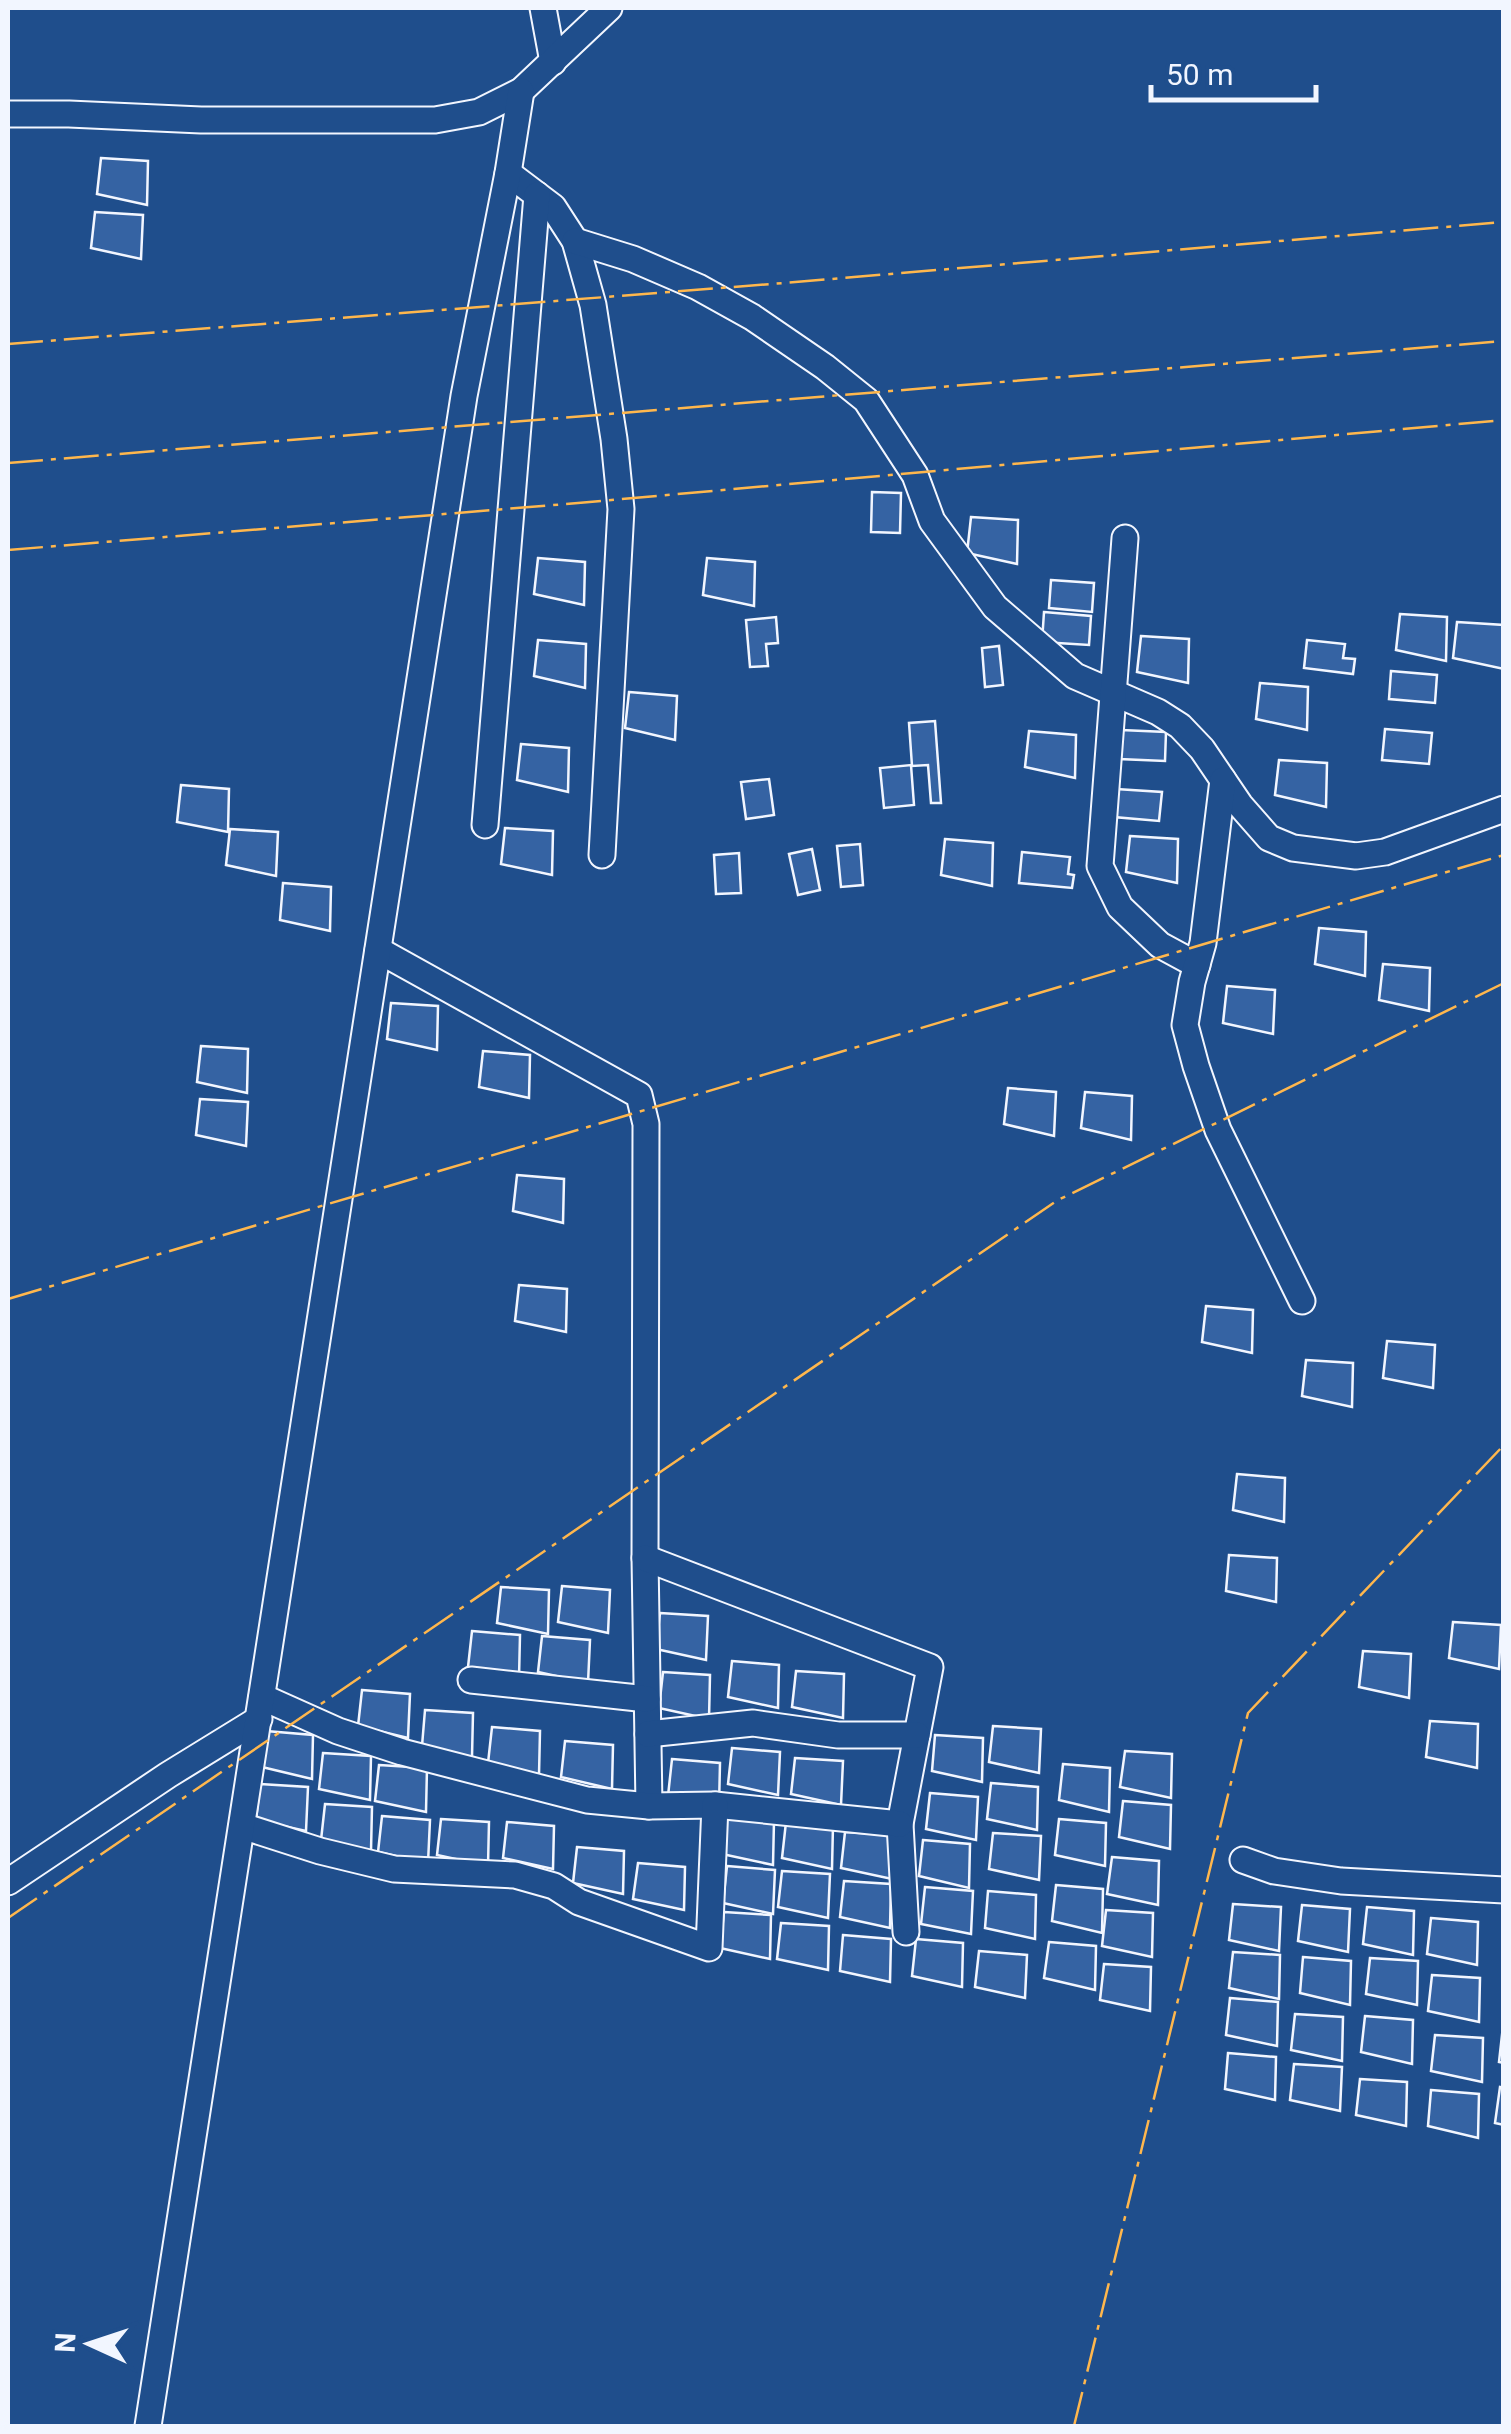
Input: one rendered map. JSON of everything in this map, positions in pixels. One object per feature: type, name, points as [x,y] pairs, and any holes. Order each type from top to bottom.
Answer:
[{"type":"street","points":[[542,8],[553,62]]},
{"type":"street","points":[[8,114],[201,120],[435,120],[479,112],[521,91],[609,8]]},
{"type":"street","points":[[148,2426],[464,396],[521,91]]},
{"type":"street","points":[[508,173],[553,207],[575,241],[593,305],[604,368],[621,509],[602,855]]},
{"type":"street","points":[[484,825],[537,195]]},
{"type":"street","points":[[575,241],[633,259],[698,287],[781,337],[866,400],[915,475],[932,521],[995,607],[1076,676],[1158,712],[1180,726],[1269,838],[1293,848],[1356,856],[1385,852],[1504,810]]},
{"type":"street","points":[[1125,538],[1100,866],[1120,907],[1160,944],[1197,965]]},
{"type":"street","points":[[1223,780],[1211,894],[1186,1025],[1218,1130],[1302,1302]]},
{"type":"street","points":[[378,950],[639,1094],[646,1124],[645,1558],[650,1806]]},
{"type":"street","points":[[645,1558],[930,1667],[900,1824],[906,1932]]},
{"type":"street","points":[[472,1680],[647,1699]]},
{"type":"street","points":[[261,1708],[402,1752],[587,1800],[650,1806],[715,1804],[900,1824]]},
{"type":"street","points":[[8,1882],[261,1708]]},
{"type":"street","points":[[648,1734],[753,1722],[838,1735],[917,1735]]},
{"type":"street","points":[[242,1826],[394,1869],[515,1875],[554,1886],[579,1902],[709,1948],[715,1804]]},
{"type":"street","points":[[1243,1860],[1274,1871],[1341,1881],[1504,1890]]},
{"type":"building","points":[[101,158],[148,161],[147,205],[97,194]]},
{"type":"building","points":[[95,212],[143,215],[141,259],[91,248]]},
{"type":"building","points":[[872,492],[901,493],[900,533],[871,532]]},
{"type":"building","points":[[971,517],[1018,520],[1017,564],[967,553]]},
{"type":"building","points":[[538,558],[585,562],[584,605],[534,594]]},
{"type":"building","points":[[707,558],[755,562],[754,606],[703,595]]},
{"type":"building","points":[[1051,580],[1094,583],[1092,612],[1049,608]]},
{"type":"building","points":[[1044,612],[1091,616],[1089,645],[1042,642]]},
{"type":"building","points":[[1400,614],[1447,617],[1446,661],[1396,650]]},
{"type":"building","points":[[776,617],[778,643],[766,644],[768,666],[750,667],[746,620]]},
{"type":"building","points":[[1457,622],[1504,625],[1504,669],[1453,658]]},
{"type":"building","points":[[1141,636],[1189,639],[1188,683],[1137,672]]},
{"type":"building","points":[[538,640],[586,644],[585,688],[534,676]]},
{"type":"building","points":[[1307,640],[1345,644],[1343,658],[1355,659],[1353,674],[1304,668]]},
{"type":"building","points":[[999,646],[1003,685],[985,687],[982,648]]},
{"type":"building","points":[[1391,671],[1437,675],[1435,703],[1389,699]]},
{"type":"building","points":[[1260,683],[1308,687],[1307,730],[1256,719]]},
{"type":"building","points":[[629,692],[677,696],[675,740],[625,728]]},
{"type":"building","points":[[935,721],[941,803],[931,803],[928,765],[912,766],[909,723]]},
{"type":"building","points":[[1385,729],[1432,733],[1429,764],[1382,760]]},
{"type":"building","points":[[1121,730],[1166,732],[1165,761],[1119,759]]},
{"type":"building","points":[[1029,731],[1076,735],[1075,778],[1025,767]]},
{"type":"building","points":[[521,744],[569,748],[568,792],[517,780]]},
{"type":"building","points":[[1279,760],[1327,763],[1326,807],[1275,795]]},
{"type":"building","points":[[911,765],[914,805],[884,808],[880,768]]},
{"type":"building","points":[[769,779],[774,815],[746,819],[741,782]]},
{"type":"building","points":[[181,785],[229,789],[228,832],[177,822]]},
{"type":"building","points":[[1116,789],[1162,792],[1159,821],[1114,817]]},
{"type":"building","points":[[505,828],[553,831],[552,875],[501,864]]},
{"type":"building","points":[[230,829],[278,832],[276,876],[226,865]]},
{"type":"building","points":[[1130,836],[1178,839],[1177,883],[1126,872]]},
{"type":"building","points":[[945,839],[993,843],[992,886],[941,875]]},
{"type":"building","points":[[860,844],[863,885],[841,887],[837,846]]},
{"type":"building","points":[[812,849],[820,890],[798,895],[789,854]]},
{"type":"building","points":[[1022,852],[1070,857],[1068,874],[1074,875],[1072,888],[1019,883]]},
{"type":"building","points":[[739,853],[741,893],[716,894],[714,855]]},
{"type":"building","points":[[283,883],[331,887],[330,931],[280,920]]},
{"type":"building","points":[[1319,928],[1366,932],[1365,976],[1315,964]]},
{"type":"building","points":[[1383,964],[1430,968],[1429,1011],[1379,1000]]},
{"type":"building","points":[[1227,986],[1275,990],[1273,1034],[1223,1023]]},
{"type":"building","points":[[391,1003],[438,1006],[437,1050],[387,1039]]},
{"type":"building","points":[[201,1046],[248,1049],[247,1093],[197,1082]]},
{"type":"building","points":[[483,1051],[530,1055],[529,1098],[479,1087]]},
{"type":"building","points":[[1008,1088],[1056,1092],[1054,1136],[1004,1124]]},
{"type":"building","points":[[1085,1092],[1132,1096],[1131,1140],[1081,1128]]},
{"type":"building","points":[[200,1099],[248,1102],[246,1146],[196,1135]]},
{"type":"building","points":[[517,1175],[564,1179],[563,1223],[513,1211]]},
{"type":"building","points":[[519,1285],[567,1289],[566,1332],[515,1321]]},
{"type":"building","points":[[1206,1306],[1253,1310],[1252,1353],[1202,1342]]},
{"type":"building","points":[[1387,1341],[1435,1345],[1433,1388],[1383,1378]]},
{"type":"building","points":[[1306,1360],[1353,1363],[1352,1407],[1302,1396]]},
{"type":"building","points":[[1237,1474],[1285,1478],[1284,1522],[1233,1510]]},
{"type":"building","points":[[1229,1555],[1277,1558],[1276,1602],[1226,1591]]},
{"type":"building","points":[[562,1586],[610,1590],[608,1633],[558,1622]]},
{"type":"building","points":[[501,1587],[549,1590],[548,1634],[497,1623]]},
{"type":"building","points":[[660,1613],[708,1616],[706,1660],[656,1649]]},
{"type":"building","points":[[1453,1622],[1501,1625],[1499,1669],[1449,1658]]},
{"type":"building","points":[[472,1631],[520,1635],[519,1678],[468,1667]]},
{"type":"building","points":[[542,1636],[590,1640],[588,1683],[538,1672]]},
{"type":"building","points":[[1363,1651],[1411,1654],[1409,1698],[1359,1687]]},
{"type":"building","points":[[732,1661],[779,1665],[778,1708],[728,1697]]},
{"type":"building","points":[[796,1671],[844,1674],[843,1718],[792,1707]]},
{"type":"building","points":[[663,1672],[710,1675],[709,1719],[659,1708]]},
{"type":"building","points":[[362,1690],[410,1694],[408,1738],[358,1726]]},
{"type":"building","points":[[425,1710],[473,1713],[472,1757],[422,1746]]},
{"type":"building","points":[[1430,1721],[1478,1724],[1477,1768],[1426,1757]]},
{"type":"building","points":[[993,1726],[1041,1729],[1039,1773],[989,1762]]},
{"type":"building","points":[[492,1727],[540,1731],[539,1775],[488,1763]]},
{"type":"building","points":[[266,1731],[313,1735],[312,1779],[262,1767]]},
{"type":"building","points":[[935,1735],[983,1738],[982,1782],[932,1771]]},
{"type":"building","points":[[565,1741],[613,1745],[612,1789],[561,1777]]},
{"type":"building","points":[[732,1748],[780,1752],[778,1795],[728,1784]]},
{"type":"building","points":[[1125,1751],[1172,1754],[1171,1798],[1120,1787]]},
{"type":"building","points":[[323,1753],[371,1756],[370,1800],[319,1789]]},
{"type":"building","points":[[795,1758],[843,1761],[841,1805],[791,1794]]},
{"type":"building","points":[[672,1759],[720,1763],[719,1807],[668,1796]]},
{"type":"building","points":[[1063,1764],[1110,1768],[1109,1812],[1059,1800]]},
{"type":"building","points":[[379,1765],[427,1768],[426,1812],[375,1801]]},
{"type":"building","points":[[991,1783],[1038,1787],[1037,1830],[987,1819]]},
{"type":"building","points":[[260,1784],[308,1787],[306,1831],[256,1820]]},
{"type":"building","points":[[930,1793],[978,1797],[976,1840],[926,1829]]},
{"type":"building","points":[[1123,1801],[1171,1805],[1170,1849],[1119,1837]]},
{"type":"building","points":[[325,1804],[372,1807],[371,1851],[321,1840]]},
{"type":"building","points":[[382,1816],[430,1820],[428,1863],[378,1852]]},
{"type":"building","points":[[726,1818],[774,1821],[773,1865],[722,1854]]},
{"type":"building","points":[[441,1819],[489,1822],[488,1866],[437,1855]]},
{"type":"building","points":[[1059,1819],[1106,1823],[1105,1866],[1055,1855]]},
{"type":"building","points":[[507,1822],[554,1826],[553,1869],[503,1858]]},
{"type":"building","points":[[786,1822],[833,1825],[832,1869],[782,1858]]},
{"type":"building","points":[[845,1832],[893,1835],[892,1879],[841,1868]]},
{"type":"building","points":[[993,1833],[1041,1836],[1039,1880],[989,1869]]},
{"type":"building","points":[[923,1840],[970,1844],[969,1888],[919,1876]]},
{"type":"building","points":[[577,1847],[624,1851],[623,1894],[573,1883]]},
{"type":"building","points":[[1112,1857],[1159,1861],[1158,1905],[1107,1894]]},
{"type":"building","points":[[638,1863],[685,1867],[684,1910],[633,1899]]},
{"type":"building","points":[[727,1866],[775,1870],[773,1914],[723,1903]]},
{"type":"building","points":[[782,1871],[830,1874],[828,1918],[778,1907]]},
{"type":"building","points":[[844,1881],[891,1884],[890,1928],[840,1917]]},
{"type":"building","points":[[1056,1885],[1103,1889],[1102,1933],[1052,1921]]},
{"type":"building","points":[[925,1887],[973,1891],[971,1934],[921,1924]]},
{"type":"building","points":[[988,1891],[1036,1895],[1035,1939],[985,1928]]},
{"type":"building","points":[[1233,1904],[1281,1907],[1279,1951],[1229,1940]]},
{"type":"building","points":[[1302,1905],[1350,1909],[1348,1952],[1298,1941]]},
{"type":"building","points":[[1367,1907],[1414,1911],[1413,1955],[1363,1944]]},
{"type":"building","points":[[1106,1910],[1153,1913],[1152,1957],[1102,1946]]},
{"type":"building","points":[[724,1912],[771,1915],[770,1959],[720,1948]]},
{"type":"building","points":[[1431,1918],[1478,1922],[1477,1965],[1427,1954]]},
{"type":"building","points":[[781,1923],[829,1926],[828,1970],[777,1959]]},
{"type":"building","points":[[843,1935],[891,1939],[890,1982],[840,1971]]},
{"type":"building","points":[[916,1939],[963,1943],[962,1987],[912,1976]]},
{"type":"building","points":[[1049,1942],[1096,1946],[1095,1990],[1044,1978]]},
{"type":"building","points":[[979,1951],[1027,1955],[1025,1998],[975,1987]]},
{"type":"building","points":[[1233,1952],[1280,1955],[1279,1999],[1229,1988]]},
{"type":"building","points":[[1303,1957],[1351,1961],[1350,2005],[1300,1993]]},
{"type":"building","points":[[1370,1958],[1418,1961],[1417,2005],[1366,1994]]},
{"type":"building","points":[[1104,1964],[1151,1967],[1150,2011],[1100,2000]]},
{"type":"building","points":[[1432,1975],[1480,1978],[1479,2022],[1428,2011]]},
{"type":"building","points":[[1230,1998],[1278,2002],[1277,2046],[1226,2035]]},
{"type":"building","points":[[1295,2014],[1343,2017],[1342,2061],[1291,2050]]},
{"type":"building","points":[[1365,2016],[1413,2020],[1412,2064],[1361,2052]]},
{"type":"building","points":[[1504,2026],[1504,2063],[1499,2062]]},
{"type":"building","points":[[1435,2035],[1483,2038],[1482,2082],[1431,2071]]},
{"type":"building","points":[[1228,2053],[1276,2057],[1275,2100],[1225,2089]]},
{"type":"building","points":[[1294,2064],[1342,2067],[1340,2111],[1290,2100]]},
{"type":"building","points":[[1360,2079],[1407,2082],[1406,2126],[1356,2115]]},
{"type":"building","points":[[1500,2087],[1504,2088],[1504,2125],[1495,2123]]},
{"type":"building","points":[[1431,2090],[1479,2094],[1478,2138],[1428,2126]]},
{"type":"power","points":[[8,344],[1504,222]]},
{"type":"power","points":[[8,463],[1504,341]]},
{"type":"power","points":[[8,550],[1504,420]]},
{"type":"power","points":[[8,1299],[1504,855]]},
{"type":"power","points":[[8,1918],[1058,1200],[1504,983]]},
{"type":"power","points":[[1074,2426],[1248,1713],[1504,1445]]}]
